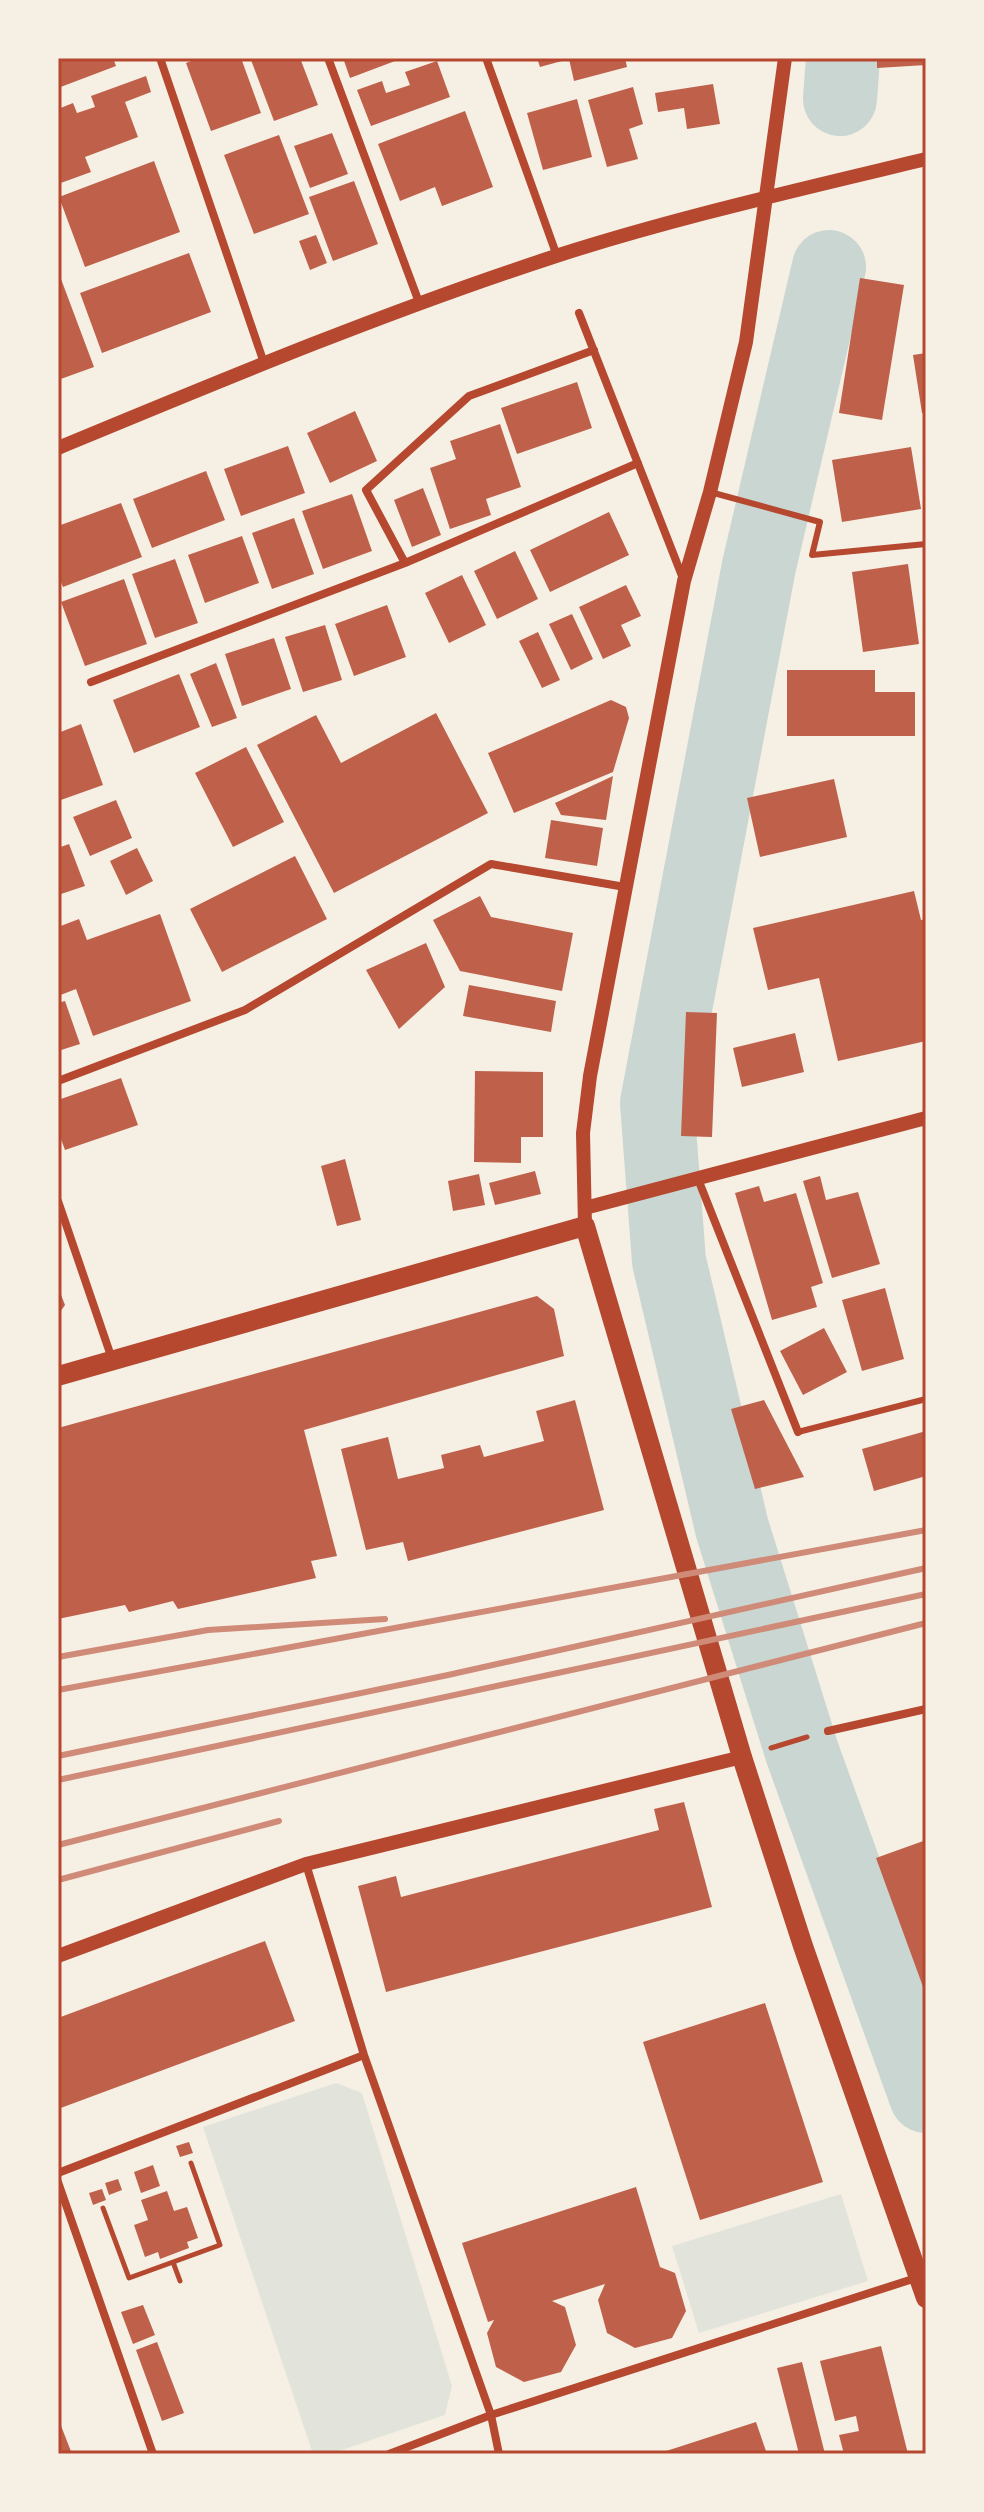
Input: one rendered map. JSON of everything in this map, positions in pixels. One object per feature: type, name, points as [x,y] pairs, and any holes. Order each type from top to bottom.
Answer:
[{"type":"main road","points":[[58,1376],[585,1217],[742,1757],[803,1946],[926,2298]]},
{"type":"street","points":[[160,58],[264,363]]},
{"type":"street","points":[[328,58],[420,306]]},
{"type":"street","points":[[486,58],[557,256]]},
{"type":"street","points":[[785,58],[746,342],[710,492],[684,581],[590,1076],[583,1133],[585,1217],[635,1195],[676,1183],[926,1118]]},
{"type":"street","points":[[58,448],[264,363],[557,256],[766,197],[926,159]]},
{"type":"street","points":[[579,313],[684,581]]},
{"type":"street","points":[[405,563],[366,490],[469,396],[594,350]]},
{"type":"street","points":[[91,682],[405,563],[638,463]]},
{"type":"street","points":[[58,1081],[245,1010],[491,864],[625,887]]},
{"type":"street","points":[[698,1179],[798,1432]]},
{"type":"street","points":[[58,1201],[113,1361]]},
{"type":"street","points":[[828,1731],[926,1709]]},
{"type":"street","points":[[58,1956],[306,1864],[742,1757]]},
{"type":"street","points":[[306,1864],[364,2055],[491,2415],[499,2454]]},
{"type":"street","points":[[58,2173],[364,2055]]},
{"type":"street","points":[[58,2182],[153,2454]]},
{"type":"street","points":[[389,2454],[491,2415],[920,2276]]},
{"type":"lane","points":[[710,492],[820,522],[812,555],[926,544]]},
{"type":"lane","points":[[798,1432],[926,1399]]},
{"type":"path","points":[[773,1748],[828,1731]]},
{"type":"path","points":[[103,2208],[129,2278],[220,2245],[191,2163]]},
{"type":"path","points":[[173,2262],[180,2281]]},
{"type":"shaded area","points":[[336,2083],[362,2093],[452,2386],[445,2415],[330,2454],[313,2454],[203,2127]]},
{"type":"shaded area","points":[[841,2194],[868,2281],[699,2333],[672,2246]]},
{"type":"building","points":[[58,58],[113,58],[116,66],[58,88]]},
{"type":"building","points":[[199,58],[241,58],[261,113],[211,131],[186,63]]},
{"type":"building","points":[[300,58],[318,105],[274,121],[251,60]]},
{"type":"building","points":[[343,58],[403,58],[350,78]]},
{"type":"building","points":[[537,58],[625,58],[627,67],[574,81],[569,59],[540,67]]},
{"type":"building","points":[[877,58],[926,58],[926,65],[877,68]]},
{"type":"building","points":[[437,61],[450,97],[371,126],[357,90],[382,81],[386,93],[410,85],[405,72]]},
{"type":"building","points":[[146,76],[151,92],[125,102],[138,137],[85,157],[91,172],[58,184],[58,109],[73,103],[77,113],[95,107],[91,96]]},
{"type":"building","points":[[713,84],[720,124],[687,129],[684,108],[658,112],[655,93]]},
{"type":"building","points":[[633,87],[643,124],[629,129],[638,159],[607,167],[588,100]]},
{"type":"building","points":[[577,99],[592,157],[543,170],[527,113]]},
{"type":"building","points":[[465,111],[493,187],[442,206],[435,187],[400,201],[378,144]]},
{"type":"building","points":[[332,133],[348,174],[310,188],[294,146]]},
{"type":"building","points":[[279,135],[309,214],[254,234],[224,155]]},
{"type":"building","points":[[154,161],[180,232],[85,267],[59,197]]},
{"type":"building","points":[[354,181],[378,244],[333,261],[309,197]]},
{"type":"building","points":[[316,235],[327,263],[310,270],[299,241]]},
{"type":"building","points":[[189,253],[211,312],[102,353],[80,293]]},
{"type":"building","points":[[58,271],[94,367],[58,380]]},
{"type":"building","points":[[860,278],[904,285],[882,420],[839,413]]},
{"type":"building","points":[[926,353],[926,413],[922,413],[913,355]]},
{"type":"building","points":[[577,382],[592,428],[517,454],[501,408]]},
{"type":"building","points":[[355,411],[377,461],[330,483],[307,433]]},
{"type":"building","points":[[500,424],[521,487],[486,499],[491,515],[450,529],[430,468],[456,459],[450,441]]},
{"type":"building","points":[[288,446],[305,493],[241,516],[224,469]]},
{"type":"building","points":[[911,447],[921,509],[842,522],[832,460]]},
{"type":"building","points":[[206,471],[225,520],[152,548],[133,499]]},
{"type":"building","points":[[423,488],[441,535],[412,547],[394,500]]},
{"type":"building","points":[[352,494],[372,551],[323,569],[302,511]]},
{"type":"building","points":[[121,503],[142,557],[63,587],[58,575],[58,526]]},
{"type":"building","points":[[609,512],[629,555],[550,592],[530,550]]},
{"type":"building","points":[[294,518],[314,574],[272,589],[252,533]]},
{"type":"building","points":[[242,536],[259,583],[205,603],[188,555]]},
{"type":"building","points":[[515,551],[538,599],[497,619],[474,571]]},
{"type":"building","points":[[175,559],[198,623],[155,638],[132,574]]},
{"type":"building","points":[[908,564],[919,644],[863,652],[852,572]]},
{"type":"building","points":[[462,575],[486,625],[449,643],[425,593]]},
{"type":"building","points":[[124,579],[147,644],[85,666],[61,602]]},
{"type":"building","points":[[626,585],[641,616],[621,625],[631,646],[603,659],[579,607]]},
{"type":"building","points":[[387,605],[406,657],[354,676],[335,624]]},
{"type":"building","points":[[572,614],[593,659],[571,670],[549,624]]},
{"type":"building","points":[[325,625],[342,680],[303,692],[285,637]]},
{"type":"building","points":[[538,632],[560,680],[542,688],[519,641]]},
{"type":"building","points":[[274,638],[291,689],[242,706],[225,654]]},
{"type":"building","points":[[216,663],[237,718],[212,727],[190,674]]},
{"type":"building","points":[[787,670],[875,670],[875,692],[915,692],[915,736],[787,736]]},
{"type":"building","points":[[179,674],[200,727],[134,753],[113,700]]},
{"type":"building","points":[[611,700],[626,707],[629,718],[613,772],[514,813],[488,753]]},
{"type":"building","points":[[436,713],[488,813],[334,893],[257,745],[316,715],[341,763]]},
{"type":"building","points":[[81,724],[103,785],[58,801],[58,733]]},
{"type":"building","points":[[246,747],[284,822],[233,847],[195,773]]},
{"type":"building","points":[[613,776],[606,820],[561,815],[555,803]]},
{"type":"building","points":[[834,779],[847,837],[760,857],[747,798]]},
{"type":"building","points":[[116,800],[132,838],[90,856],[73,817]]},
{"type":"building","points":[[551,820],[603,828],[597,866],[545,858]]},
{"type":"building","points":[[69,844],[85,886],[58,895],[58,848]]},
{"type":"building","points":[[137,848],[153,881],[126,895],[110,861]]},
{"type":"building","points":[[295,856],[327,919],[222,972],[190,909]]},
{"type":"building","points":[[914,891],[921,920],[926,919],[926,1041],[838,1061],[819,978],[768,990],[753,928]]},
{"type":"building","points":[[480,896],[491,917],[573,933],[562,991],[460,971],[433,920]]},
{"type":"building","points":[[160,914],[191,1001],[93,1036],[76,989],[58,996],[58,927],[79,919],[87,940]]},
{"type":"building","points":[[426,943],[445,987],[399,1029],[366,970]]},
{"type":"building","points":[[469,985],[556,1001],[551,1032],[463,1016]]},
{"type":"building","points":[[65,1001],[80,1044],[58,1051],[58,1003]]},
{"type":"building","points":[[686,1012],[717,1013],[712,1137],[681,1136]]},
{"type":"building","points":[[795,1033],[804,1072],[742,1087],[733,1048]]},
{"type":"building","points":[[475,1071],[543,1072],[543,1137],[521,1137],[521,1163],[474,1162]]},
{"type":"building","points":[[121,1078],[138,1125],[65,1150],[58,1131],[58,1100]]},
{"type":"building","points":[[345,1159],[361,1220],[337,1226],[321,1166]]},
{"type":"building","points":[[535,1171],[541,1194],[495,1205],[489,1183]]},
{"type":"building","points":[[479,1174],[485,1205],[453,1211],[448,1181]]},
{"type":"building","points":[[820,1176],[826,1200],[858,1192],[880,1264],[832,1278],[803,1181]]},
{"type":"building","points":[[759,1186],[764,1202],[796,1193],[823,1283],[811,1287],[817,1307],[772,1320],[735,1193]]},
{"type":"building","points":[[58,1287],[65,1305],[58,1315]]},
{"type":"building","points":[[885,1288],[904,1359],[862,1371],[842,1300]]},
{"type":"building","points":[[537,1296],[554,1309],[564,1356],[304,1430],[337,1556],[311,1561],[316,1578],[178,1609],[173,1601],[129,1612],[125,1605],[58,1619],[58,1428]]},
{"type":"building","points":[[824,1328],[847,1372],[803,1395],[780,1351]]},
{"type":"building","points":[[575,1400],[604,1510],[408,1561],[403,1542],[366,1550],[341,1449],[388,1437],[398,1479],[444,1468],[441,1455],[480,1445],[484,1457],[544,1441],[536,1411]]},
{"type":"building","points":[[764,1400],[804,1477],[755,1489],[731,1409]]},
{"type":"building","points":[[926,1431],[926,1476],[874,1491],[862,1449]]},
{"type":"building","points":[[684,1802],[712,1907],[386,1992],[358,1886],[396,1876],[401,1897],[659,1830],[654,1809]]},
{"type":"building","points":[[926,1840],[926,1995],[876,1858]]},
{"type":"building","points":[[265,1941],[295,2021],[58,2109],[58,2018]]},
{"type":"building","points":[[765,2003],[823,2182],[700,2220],[643,2042]]},
{"type":"building","points":[[189,2142],[193,2153],[180,2157],[176,2146]]},
{"type":"building","points":[[153,2165],[160,2186],[141,2193],[134,2172]]},
{"type":"building","points":[[118,2179],[122,2190],[109,2195],[105,2183]]},
{"type":"building","points":[[636,2187],[660,2267],[675,2273],[686,2311],[672,2338],[635,2348],[607,2333],[598,2300],[605,2284],[552,2301],[565,2307],[576,2345],[561,2372],[524,2382],[496,2367],[487,2333],[494,2320],[488,2322],[462,2243]]},
{"type":"building","points":[[102,2189],[106,2200],[93,2205],[89,2193]]},
{"type":"building","points":[[167,2191],[174,2211],[187,2207],[198,2238],[187,2242],[189,2248],[160,2259],[158,2252],[145,2257],[134,2225],[148,2220],[141,2200]]},
{"type":"building","points":[[143,2305],[155,2335],[133,2344],[121,2312]]},
{"type":"building","points":[[157,2342],[184,2413],[162,2421],[136,2350]]},
{"type":"building","points":[[881,2346],[908,2454],[844,2454],[839,2435],[859,2431],[856,2416],[835,2421],[820,2361]]},
{"type":"building","points":[[802,2362],[825,2454],[799,2454],[777,2368]]},
{"type":"building","points":[[58,2418],[72,2454],[58,2454]]},
{"type":"building","points":[[756,2422],[767,2454],[660,2454],[660,2453]]},
{"type":"waterway","points":[[840,99],[843,58]]},
{"type":"waterway","points":[[829,267],[759,566],[657,1103],[669,1261],[732,1528],[802,1752],[926,2096]]},
{"type":"railway","points":[[58,1690],[926,1530]]},
{"type":"railway","points":[[58,1756],[448,1675],[926,1568]]},
{"type":"railway","points":[[58,1780],[926,1594]]},
{"type":"railway","points":[[58,1657],[208,1630],[385,1619]]},
{"type":"railway","points":[[58,1845],[926,1623]]},
{"type":"railway","points":[[58,1880],[279,1821]]}]
